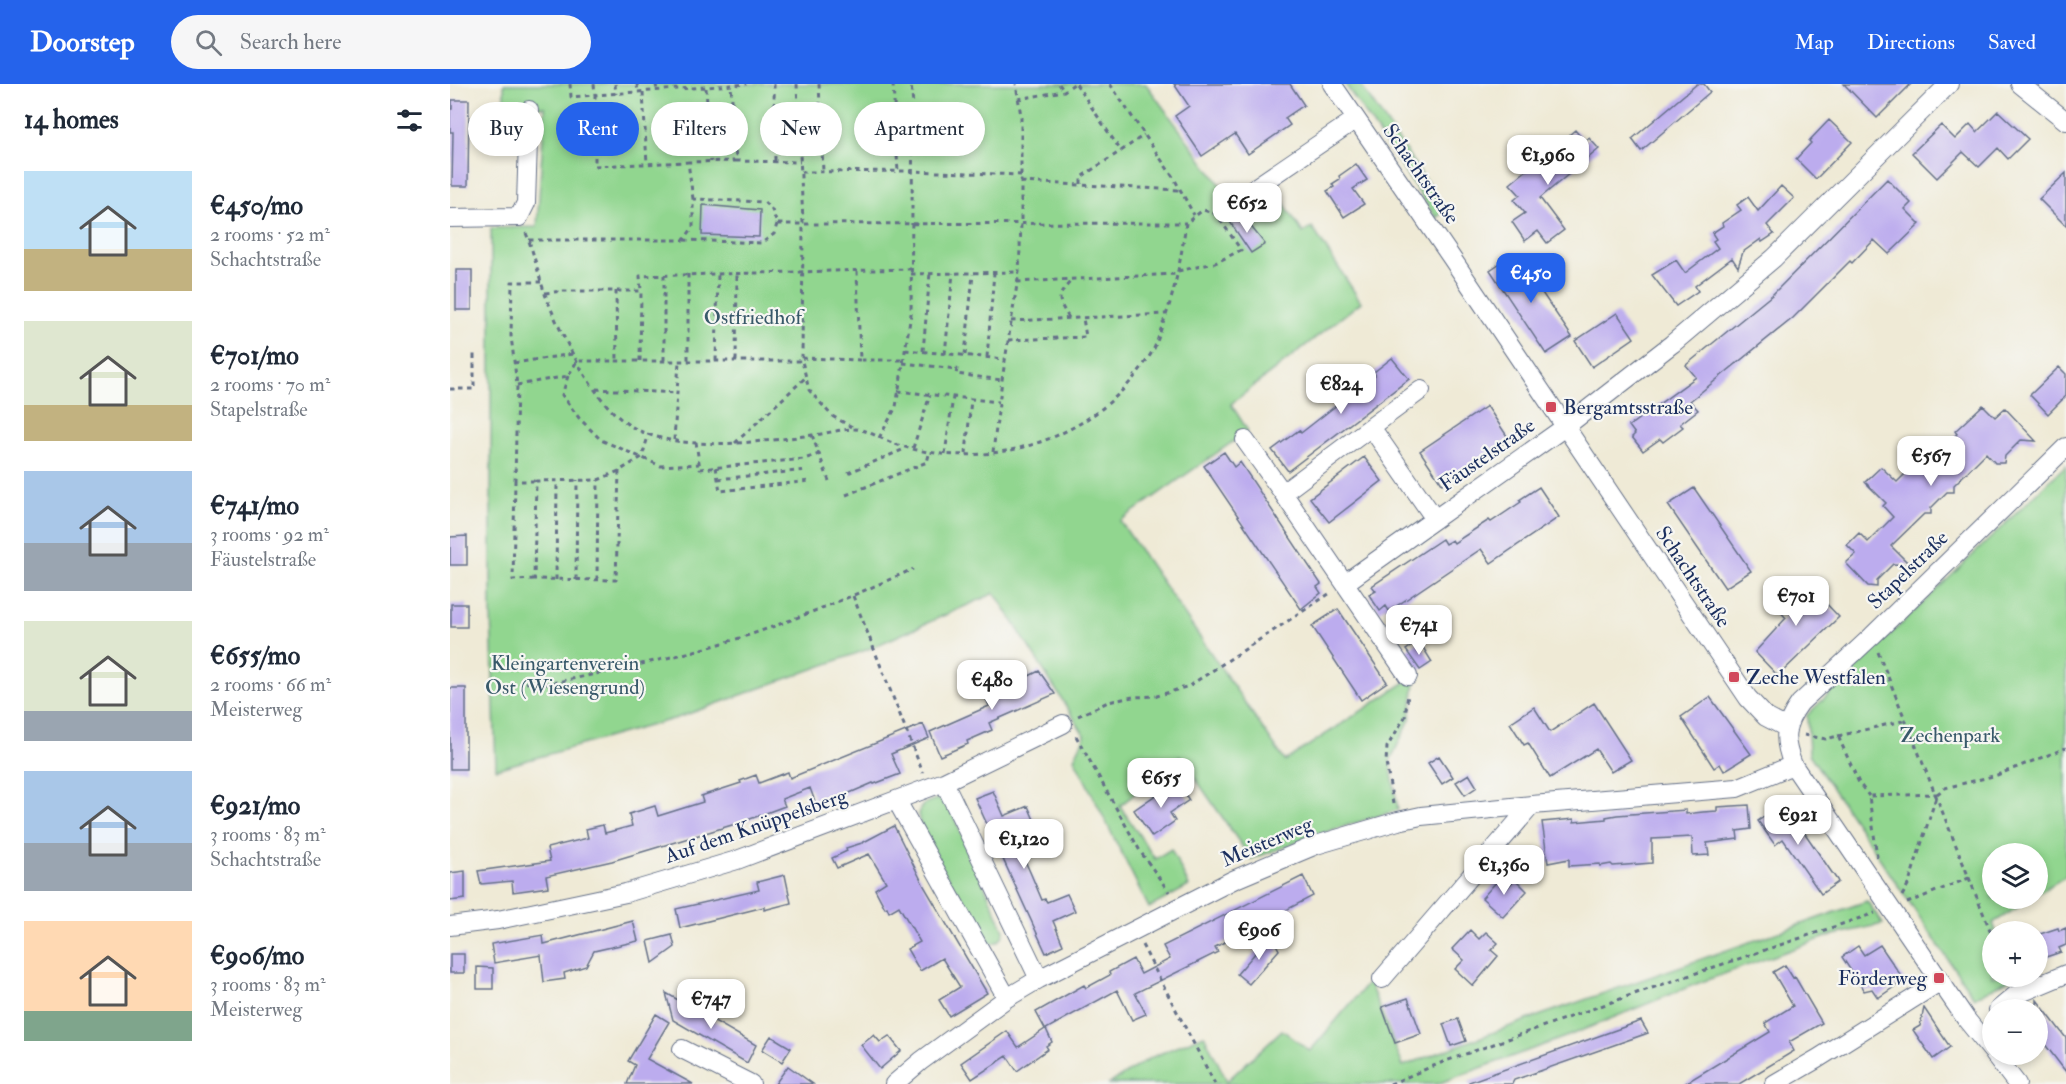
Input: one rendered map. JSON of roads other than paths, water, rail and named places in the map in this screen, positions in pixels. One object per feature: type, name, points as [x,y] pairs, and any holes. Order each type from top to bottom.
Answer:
[{"type":"street","name":"Schachtstraße","points":[[1332,84],[1748,698],[1766,717],[1786,728]]},
{"type":"street","points":[[1565,427],[1672,344],[1774,258],[1949,84]]},
{"type":"street","points":[[2020,84],[2066,121]]},
{"type":"street","name":"Schachtstraße","points":[[1224,209],[1356,119]]},
{"type":"street","points":[[450,218],[519,217],[526,203],[528,156]]},
{"type":"street","points":[[1283,493],[1421,390]]},
{"type":"street","name":"Fäustelstraße","points":[[1345,583],[1565,427]]},
{"type":"street","name":"Fäustelstraße","points":[[1371,428],[1435,519]]},
{"type":"street","points":[[1245,440],[1408,676]]},
{"type":"street","name":"Stapelstraße","points":[[1786,728],[1791,715],[1800,703],[2066,447]]},
{"type":"street","name":"Auf dem Knüppelsberg","points":[[450,926],[498,920],[626,893],[737,860],[936,785],[1065,722]]},
{"type":"street","points":[[1786,728],[1787,751],[1793,765],[1982,1038]]},
{"type":"street","name":"Meisterweg","points":[[894,1084],[921,1061],[1007,998],[1039,979],[1179,906],[1316,845],[1398,820],[1421,816],[1737,788],[1793,765]]},
{"type":"street","points":[[936,785],[1039,979]]},
{"type":"street","points":[[897,801],[1007,998]]},
{"type":"street","points":[[1382,979],[1532,805]]},
{"type":"street","points":[[2011,999],[2066,974]]},
{"type":"street","points":[[1774,1084],[1941,981]]},
{"type":"street","points":[[1975,1029],[1982,1023]]},
{"type":"street","points":[[682,1049],[751,1084]]},
{"type":"street","points":[[2002,1065],[2017,1084]]},
{"type":"place","name":"Bergamtsstraße","points":[[1551,407]]},
{"type":"place","name":"Zeche Westfalen","points":[[1734,677]]},
{"type":"place","name":"Förderweg","points":[[1939,978]]},
{"type":"park label","name":"Ostfriedhof","points":[[753,317]]},
{"type":"park label","name":"Kleingartenverein Ost (Wiesengrund)","points":[[565,675]]},
{"type":"park label","name":"Zechenpark","points":[[1950,735]]}]
